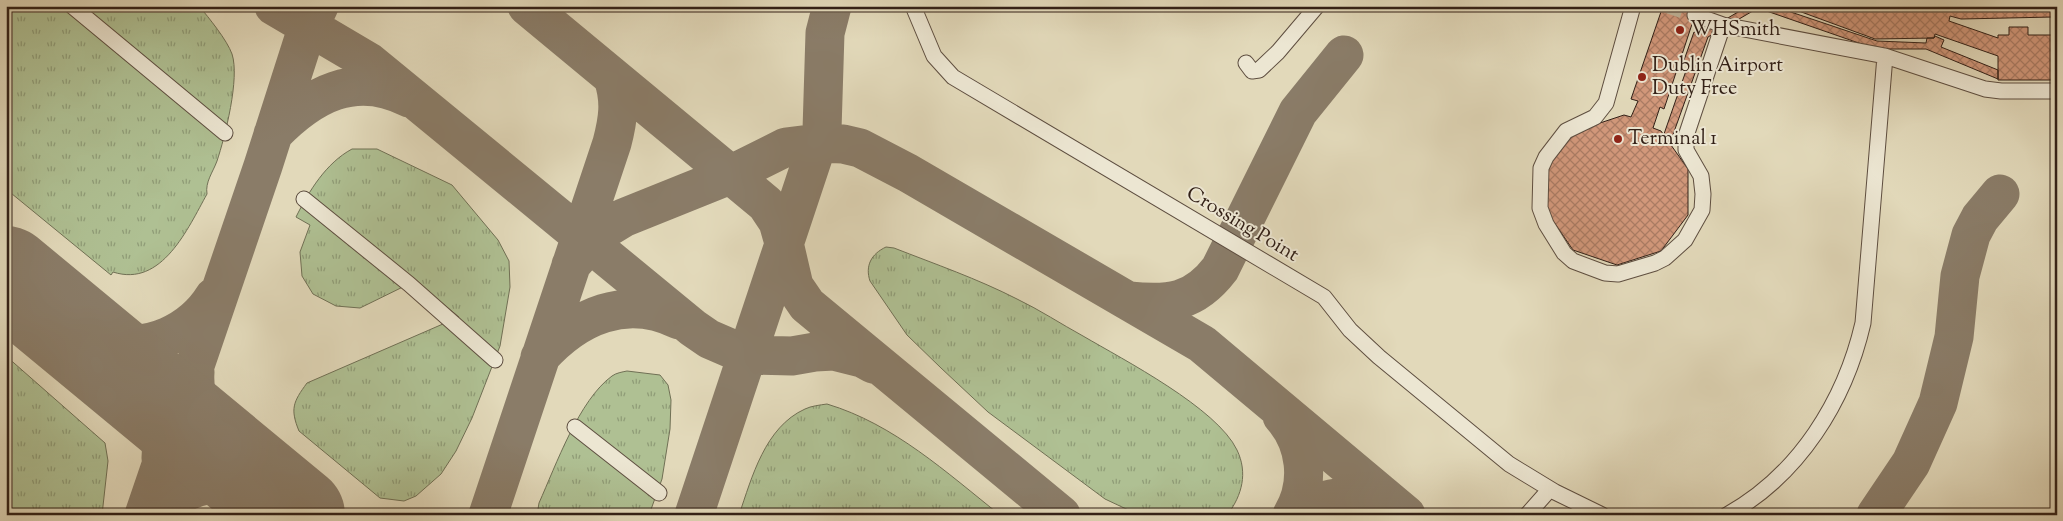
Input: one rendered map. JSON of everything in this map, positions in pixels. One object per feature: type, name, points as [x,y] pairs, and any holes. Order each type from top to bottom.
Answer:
[{"type":"lane","points":[[72,6],[225,133]]},
{"type":"lane","name":"Crossing Point","points":[[913,6],[934,56],[953,77],[1324,297],[1350,330],[1379,357],[1509,464],[1550,489]]},
{"type":"lane","points":[[1246,63],[1252,71],[1259,70],[1278,52],[1317,6]]},
{"type":"lane","points":[[1634,6],[1606,104],[1595,117],[1566,132],[1546,157],[1542,168],[1540,208],[1546,224],[1564,253],[1573,261],[1606,273],[1618,274],[1665,258],[1685,240],[1702,210],[1704,194],[1700,176],[1686,150],[1686,136],[1723,25]]},
{"type":"lane","points":[[1695,15],[1723,25],[1885,56],[1985,89],[2001,91],[2057,91]]},
{"type":"lane","points":[[1727,515],[1758,494],[1782,474],[1800,454],[1833,404],[1852,365],[1863,322],[1885,56]]},
{"type":"lane","points":[[304,199],[408,284],[495,360]]},
{"type":"lane","points":[[575,426],[659,493]]},
{"type":"lane","points":[[1527,515],[1550,489],[1602,515]]},
{"type":"green space","points":[[6,6],[199,6],[230,48],[234,65],[233,92],[217,161],[208,181],[207,194],[182,238],[171,252],[146,271],[130,275],[113,272],[111,275],[6,189]]},
{"type":"green space","points":[[352,149],[377,149],[452,185],[498,240],[509,261],[510,287],[500,346],[472,418],[456,451],[441,474],[416,496],[404,501],[380,498],[299,431],[294,417],[294,406],[307,383],[459,317],[415,281],[360,308],[336,306],[313,294],[302,276],[300,252],[310,225],[296,217],[319,178],[334,162]]},
{"type":"green space","points":[[886,247],[894,248],[956,272],[1026,303],[1168,386],[1190,402],[1226,434],[1237,450],[1242,467],[1242,483],[1237,499],[1228,514],[1139,515],[1105,499],[988,412],[907,335],[870,281],[868,270],[870,261],[876,253]]},
{"type":"green space","points":[[6,356],[105,443],[108,461],[102,515],[6,515]]},
{"type":"green space","points":[[627,371],[660,375],[668,385],[671,400],[670,429],[662,479],[649,515],[537,515],[539,503],[561,452],[589,401],[600,387],[614,375]]},
{"type":"green space","points":[[827,404],[875,424],[919,451],[1000,515],[739,515],[755,470],[770,440],[791,417],[813,406]]},
{"type":"building","name":"Terminal 1","points":[[1663,6],[1698,6],[1664,109],[1660,107],[1653,128],[1661,131],[1688,169],[1688,215],[1661,251],[1617,265],[1573,250],[1547,212],[1547,167],[1576,131],[1624,115],[1631,117],[1638,101],[1631,99]]},
{"type":"building","points":[[1748,6],[1773,6],[1877,41],[1926,43],[1927,38],[1934,38],[1935,36],[1944,40],[1941,47],[1998,70],[1998,79],[1926,49],[1876,49],[1758,8],[1708,37],[1670,143],[1664,134],[1688,65],[1683,63],[1694,32],[1701,34]]},
{"type":"building","points":[[1785,6],[2053,6],[2053,17],[1961,19],[1950,16],[1949,21],[1998,38],[1998,35],[2009,35],[2009,27],[2028,27],[2028,35],[2057,35],[2057,80],[1998,80],[1998,56],[1935,34],[1934,38],[1875,39]]},
{"type":"taxiway","points":[[274,6],[369,62],[693,328],[709,339],[746,355],[792,356],[834,351],[862,358],[873,364]]},
{"type":"taxiway","points":[[144,515],[263,166],[304,38],[319,6]]},
{"type":"taxiway","points":[[527,6],[766,204],[778,222],[794,286],[807,305],[1061,515]]},
{"type":"taxiway","points":[[694,515],[822,130],[825,33],[832,6]]},
{"type":"taxiway","points":[[1129,301],[1169,302],[1180,299],[1200,289],[1220,269],[1298,112],[1344,55]]},
{"type":"taxiway","points":[[488,515],[612,143],[618,110],[616,86],[613,78]]},
{"type":"taxiway","points":[[273,134],[303,108],[318,98],[335,91],[352,87],[370,86],[389,90],[409,98]]},
{"type":"taxiway","points":[[571,265],[600,232],[623,218],[730,175],[786,147],[818,143],[843,144],[860,148],[908,173],[1202,344],[1406,515]]},
{"type":"taxiway","points":[[1876,515],[1911,463],[1938,403],[1954,337],[1960,276],[1971,235],[1980,218],[2000,194]]},
{"type":"taxiway","points":[[63,322],[108,342],[139,344],[154,341],[182,329],[194,320],[214,297]]},
{"type":"taxiway","points":[[540,357],[570,330],[586,320],[604,313],[621,309],[640,309],[659,312],[679,320]]},
{"type":"taxiway","points":[[195,372],[198,404],[222,452]]},
{"type":"taxiway","points":[[145,389],[158,422],[161,439],[161,458]]},
{"type":"taxiway","points":[[1282,416],[1296,438],[1303,464],[1302,490],[1292,515]]},
{"type":"taxiway","points":[[153,515],[180,495],[207,485],[221,483],[236,484],[269,492]]},
{"type":"taxiway","points":[[1298,515],[1309,507],[1321,502],[1344,497],[1356,497],[1394,505]]},
{"type":"runway","points":[[6,275],[296,515]]},
{"type":"tunnel","points":[[1668,6],[1695,15]]},
{"type":"place","name":"WHSmith","points":[[1680,30]]},
{"type":"place","name":"Dublin Airport Duty Free","points":[[1642,77]]},
{"type":"place","name":"Terminal 1","points":[[1618,139]]}]
